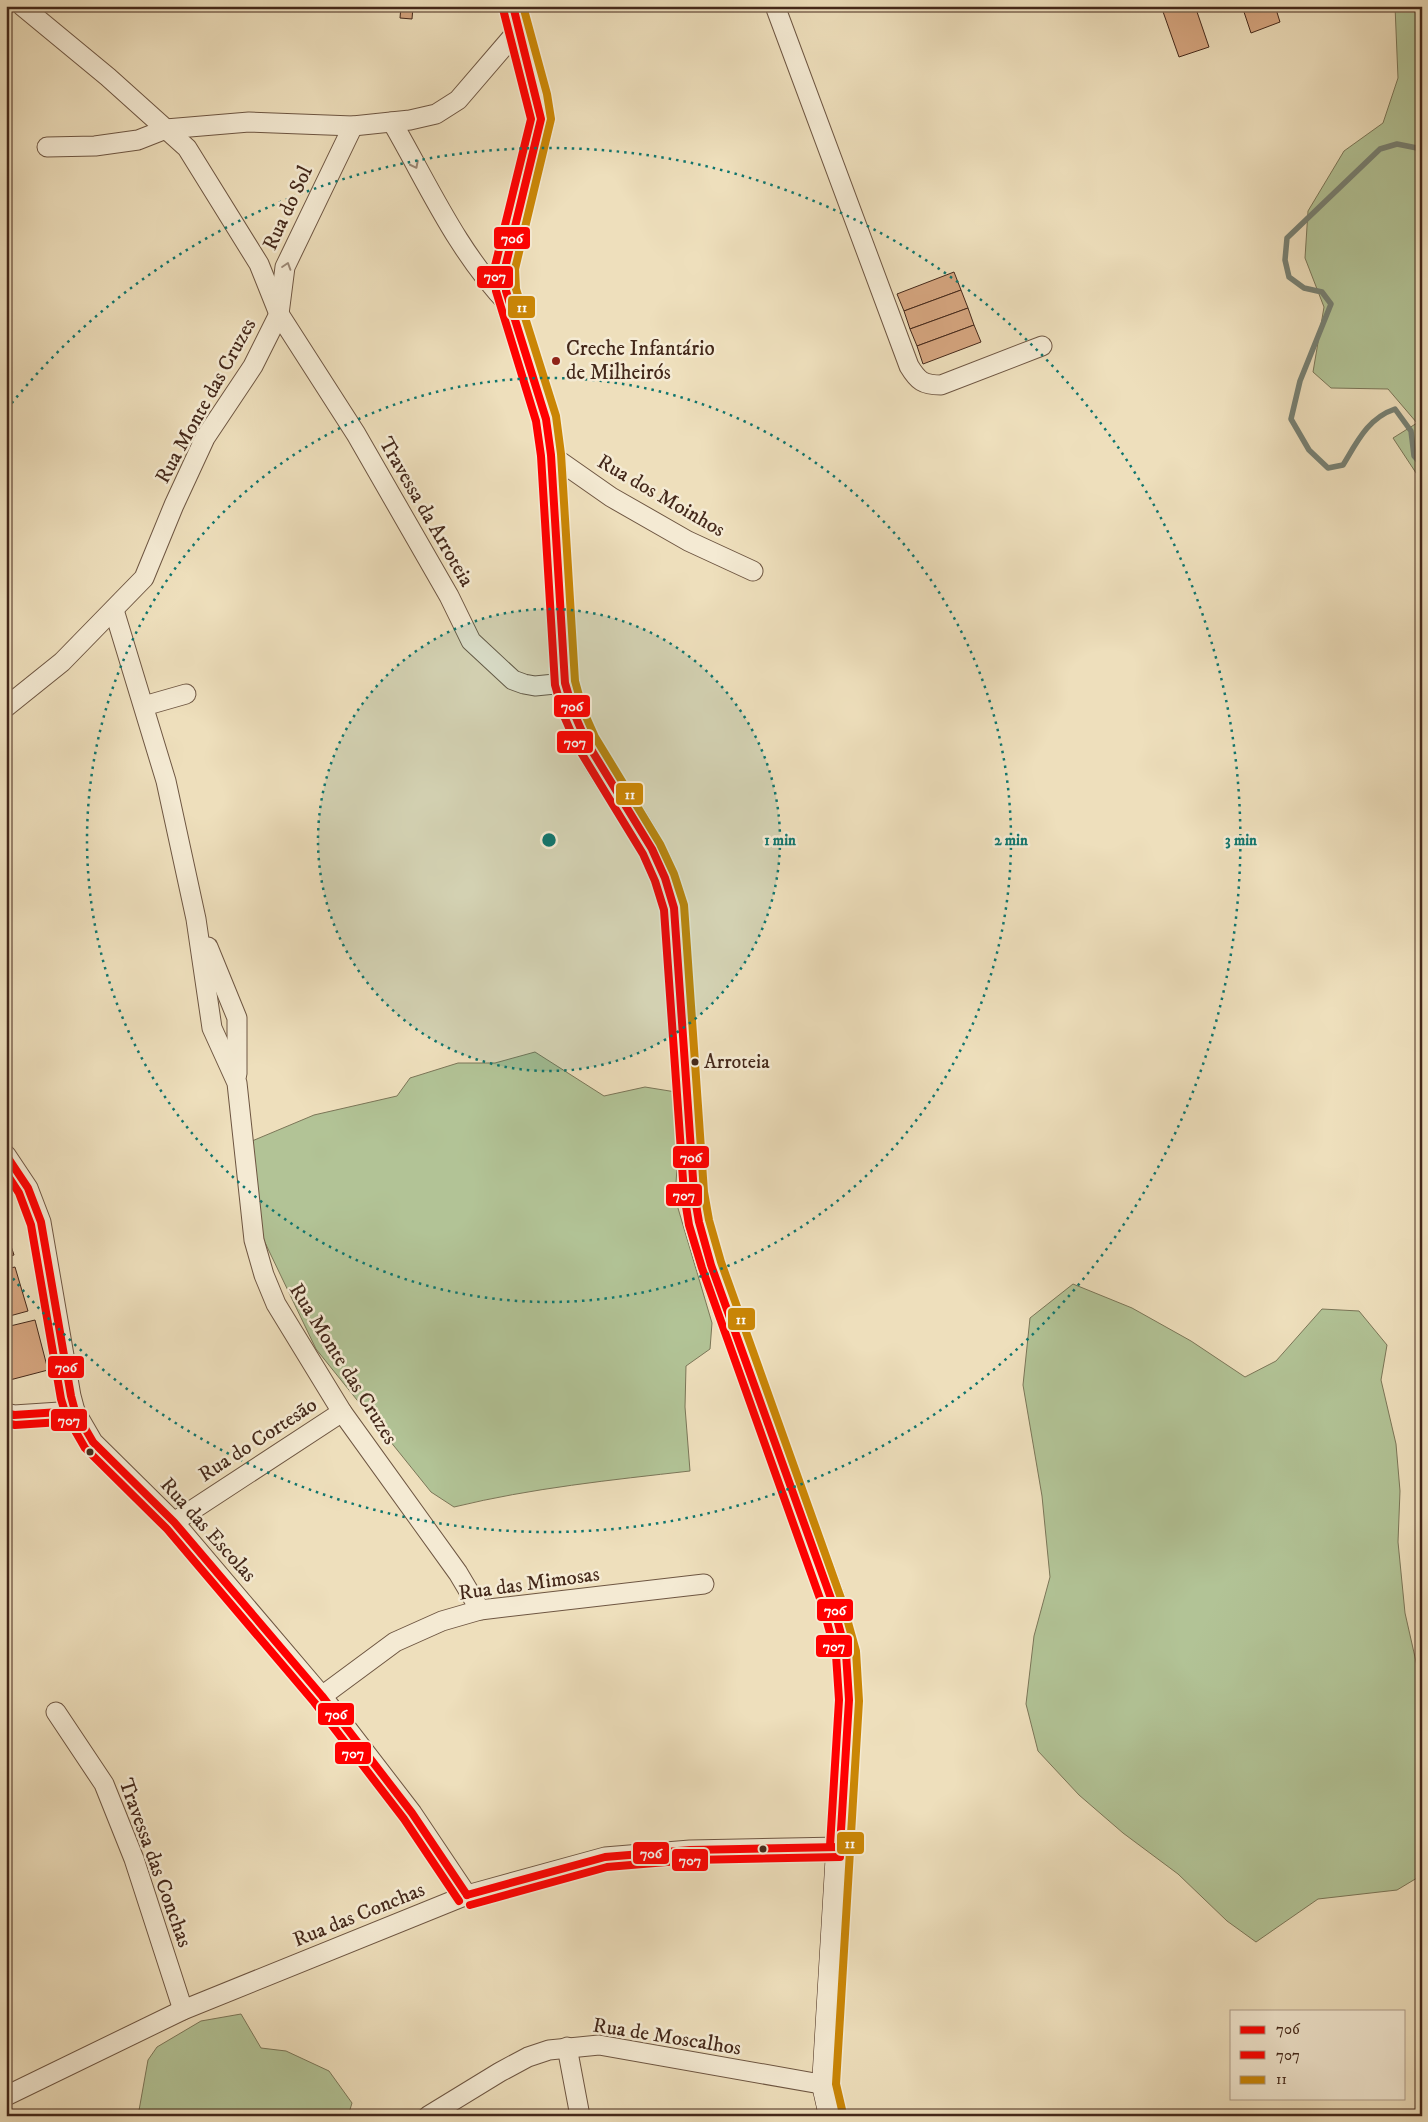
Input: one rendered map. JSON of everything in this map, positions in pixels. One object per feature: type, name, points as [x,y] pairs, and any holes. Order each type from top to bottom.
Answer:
[{"type":"main road","points":[[516,18],[541,119],[505,268],[504,279],[509,305],[546,419],[565,682],[569,700],[587,742],[660,864],[669,887],[674,908],[694,1193],[699,1222],[711,1265],[833,1604],[846,1653],[849,1700],[826,2085],[833,2116]]},
{"type":"street","name":"Rua Monte das Cruzes","points":[[22,6],[108,77],[187,148],[259,264],[279,314],[253,366],[205,438],[174,505],[144,578],[114,610],[166,782],[196,919],[212,1028],[237,1083]]},
{"type":"street","points":[[776,6],[909,366],[916,378],[928,385],[940,385],[1042,346]]},
{"type":"street","points":[[47,147],[95,146],[138,140],[166,129],[248,122],[352,126],[410,120],[436,114],[458,100],[516,18]]},
{"type":"street","points":[[392,122],[460,243],[486,282],[509,305]]},
{"type":"street","name":"Rua do Sol","points":[[279,314],[285,267],[352,126]]},
{"type":"street","name":"Travessa da Arroteia","points":[[279,314],[356,434],[449,596],[471,641],[513,680],[535,686],[565,682]]},
{"type":"street","name":"Rua dos Moinhos","points":[[550,456],[610,497],[688,541],[753,571]]},
{"type":"street","points":[[6,707],[62,662],[114,610]]},
{"type":"street","points":[[144,706],[186,694]]},
{"type":"street","name":"Rua Monte das Cruzes","points":[[196,919],[237,1018],[237,1083],[254,1240],[264,1275],[276,1304],[342,1412],[458,1573],[480,1610]]},
{"type":"street","name":"Rua das Escolas","points":[[6,1155],[28,1188],[41,1222],[71,1396],[75,1410],[93,1442],[174,1522],[322,1696],[412,1813],[467,1895]]},
{"type":"street","points":[[6,1414],[75,1410]]},
{"type":"street","name":"Rua do Cortesão","points":[[174,1522],[342,1412]]},
{"type":"street","name":"Rua das Mimosas","points":[[322,1696],[395,1642],[442,1621],[480,1610],[704,1584]]},
{"type":"street","name":"Travessa das Conchas","points":[[56,1712],[104,1784],[134,1859],[183,2010]]},
{"type":"street","name":"Rua das Conchas","points":[[6,2096],[183,2010],[467,1895],[605,1858],[690,1850],[840,1847]]},
{"type":"street","name":"Rua de Moscalhos","points":[[428,2116],[500,2072],[528,2058],[548,2050],[567,2047],[599,2045],[826,2085]]},
{"type":"street","points":[[567,2047],[580,2116]]},
{"type":"green space","points":[[1395,6],[1422,6],[1422,482],[1393,438],[1417,423],[1388,389],[1331,388],[1313,372],[1324,307],[1305,258],[1308,211],[1344,151],[1383,123],[1398,78]]},
{"type":"green space","points":[[535,1052],[604,1096],[645,1087],[682,1093],[675,1198],[712,1323],[710,1349],[686,1366],[685,1407],[690,1471],[542,1490],[454,1507],[431,1492],[316,1349],[258,1228],[252,1141],[314,1115],[397,1096],[410,1078],[458,1063],[495,1063]]},
{"type":"green space","points":[[1073,1284],[1132,1308],[1191,1341],[1245,1377],[1276,1361],[1322,1309],[1359,1311],[1387,1345],[1381,1380],[1396,1444],[1400,1491],[1398,1542],[1405,1613],[1417,1666],[1422,1673],[1422,1875],[1397,1890],[1318,1899],[1256,1942],[1227,1921],[1178,1874],[1123,1833],[1079,1795],[1038,1751],[1026,1704],[1034,1636],[1050,1577],[1042,1496],[1023,1385],[1030,1318]]},
{"type":"green space","points":[[241,2014],[261,2048],[286,2051],[329,2071],[352,2103],[348,2116],[138,2116],[148,2060],[157,2047],[201,2021]]},
{"type":"building","points":[[401,6],[413,7],[412,19],[400,18]]},
{"type":"building","points":[[1161,6],[1195,6],[1209,47],[1179,57]]},
{"type":"building","points":[[1242,6],[1275,6],[1280,22],[1251,33]]},
{"type":"building","points":[[954,272],[961,290],[904,311],[897,294]]},
{"type":"building","points":[[961,290],[968,308],[910,329],[904,311]]},
{"type":"building","points":[[968,308],[974,325],[917,346],[910,329]]},
{"type":"building","points":[[974,325],[981,342],[923,364],[917,346]]},
{"type":"building","points":[[6,1231],[14,1255],[6,1257]]},
{"type":"building","points":[[15,1267],[28,1311],[6,1317],[6,1269]]},
{"type":"building","points":[[35,1320],[48,1370],[6,1381],[6,1327]]},
{"type":"waterway","points":[[1422,149],[1397,144],[1380,149],[1287,238],[1285,260],[1289,277],[1304,288],[1322,292],[1331,304],[1300,381],[1291,419],[1309,450],[1328,468],[1343,465],[1358,440],[1370,425],[1377,418],[1395,409],[1411,431],[1414,456],[1422,465]]},
{"type":"transit line","name":"706","points":[[513,6],[541,119],[505,268],[506,291],[546,419],[551,455],[565,683],[574,713],[586,741],[652,849],[665,878],[674,908],[694,1193],[699,1222],[711,1265],[833,1604],[846,1653],[849,1700],[840,1847]]},
{"type":"transit line","name":"11","points":[[523,6],[547,94],[551,119],[515,269],[516,289],[556,416],[561,454],[575,681],[583,710],[595,737],[660,844],[674,874],[684,905],[704,1192],[709,1220],[721,1262],[842,1601],[856,1651],[859,1701],[836,2084],[843,2114]]},
{"type":"transit line","name":"707","points":[[503,9],[531,119],[495,266],[496,291],[536,421],[541,456],[555,685],[564,716],[577,746],[643,854],[655,881],[664,910],[684,1194],[689,1225],[702,1268],[823,1607],[836,1655],[839,1700],[830,1846]]},
{"type":"transit line","name":"706","points":[[6,1155],[28,1188],[41,1222],[71,1396],[75,1411],[93,1442],[174,1522],[322,1696],[412,1813],[467,1895]]},
{"type":"transit line","name":"707","points":[[6,1173],[19,1193],[31,1225],[61,1399],[66,1415],[85,1448],[167,1529],[314,1702],[404,1819],[459,1901]]},
{"type":"transit line","name":"706","points":[[6,1413],[14,1415],[75,1411]]},
{"type":"transit line","name":"707","points":[[6,1423],[15,1425],[76,1421]]},
{"type":"transit line","name":"706","points":[[467,1895],[605,1857],[690,1850],[840,1847]]},
{"type":"transit line","name":"707","points":[[470,1905],[607,1867],[691,1860],[840,1857]]},
{"type":"place","name":"Creche Infantário de Milheirós","points":[[556,361]]},
{"type":"place","name":"Arroteia","points":[[695,1062]]}]
